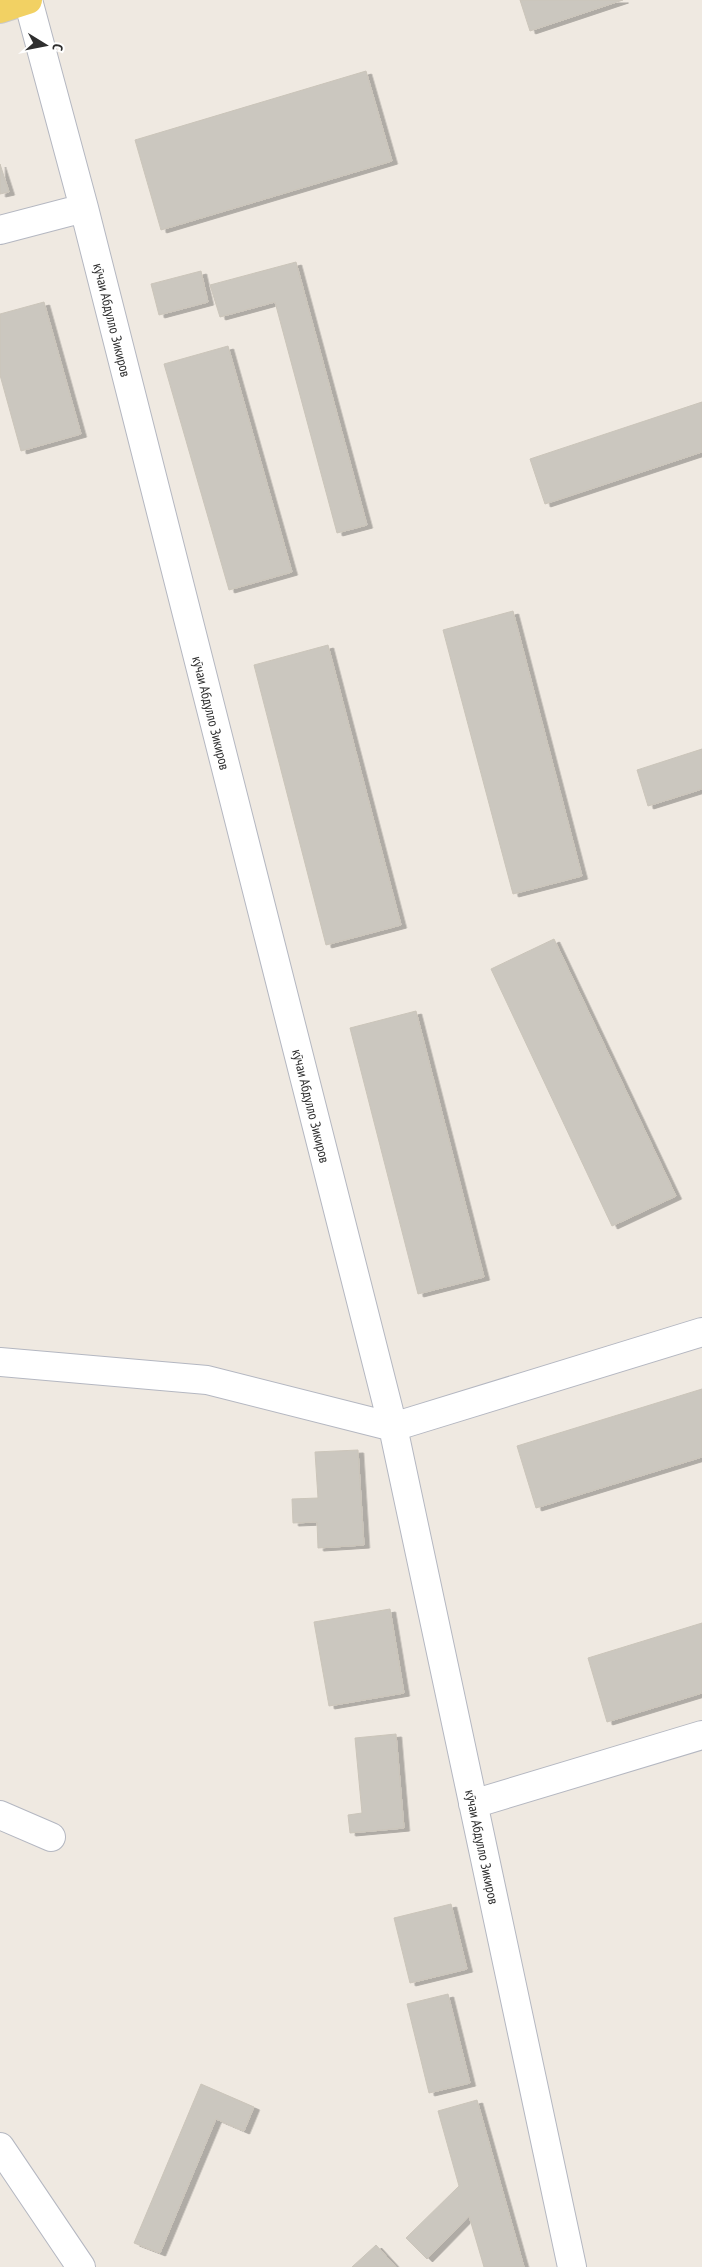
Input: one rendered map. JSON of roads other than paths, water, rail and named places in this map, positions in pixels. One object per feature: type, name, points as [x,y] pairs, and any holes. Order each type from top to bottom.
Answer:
[{"type":"main road","points":[[0,9],[28,0]]},
{"type":"street","name":"кӯчаи Абдулло Зикиров","points":[[28,0],[84,208],[392,1427],[572,2267]]},
{"type":"street","points":[[0,230],[84,208]]},
{"type":"street","points":[[0,1362],[208,1380],[392,1427],[702,1332]]},
{"type":"street","points":[[473,1804],[702,1735]]},
{"type":"street","points":[[0,1815],[51,1837]]},
{"type":"street","points":[[0,2147],[81,2267]]}]
